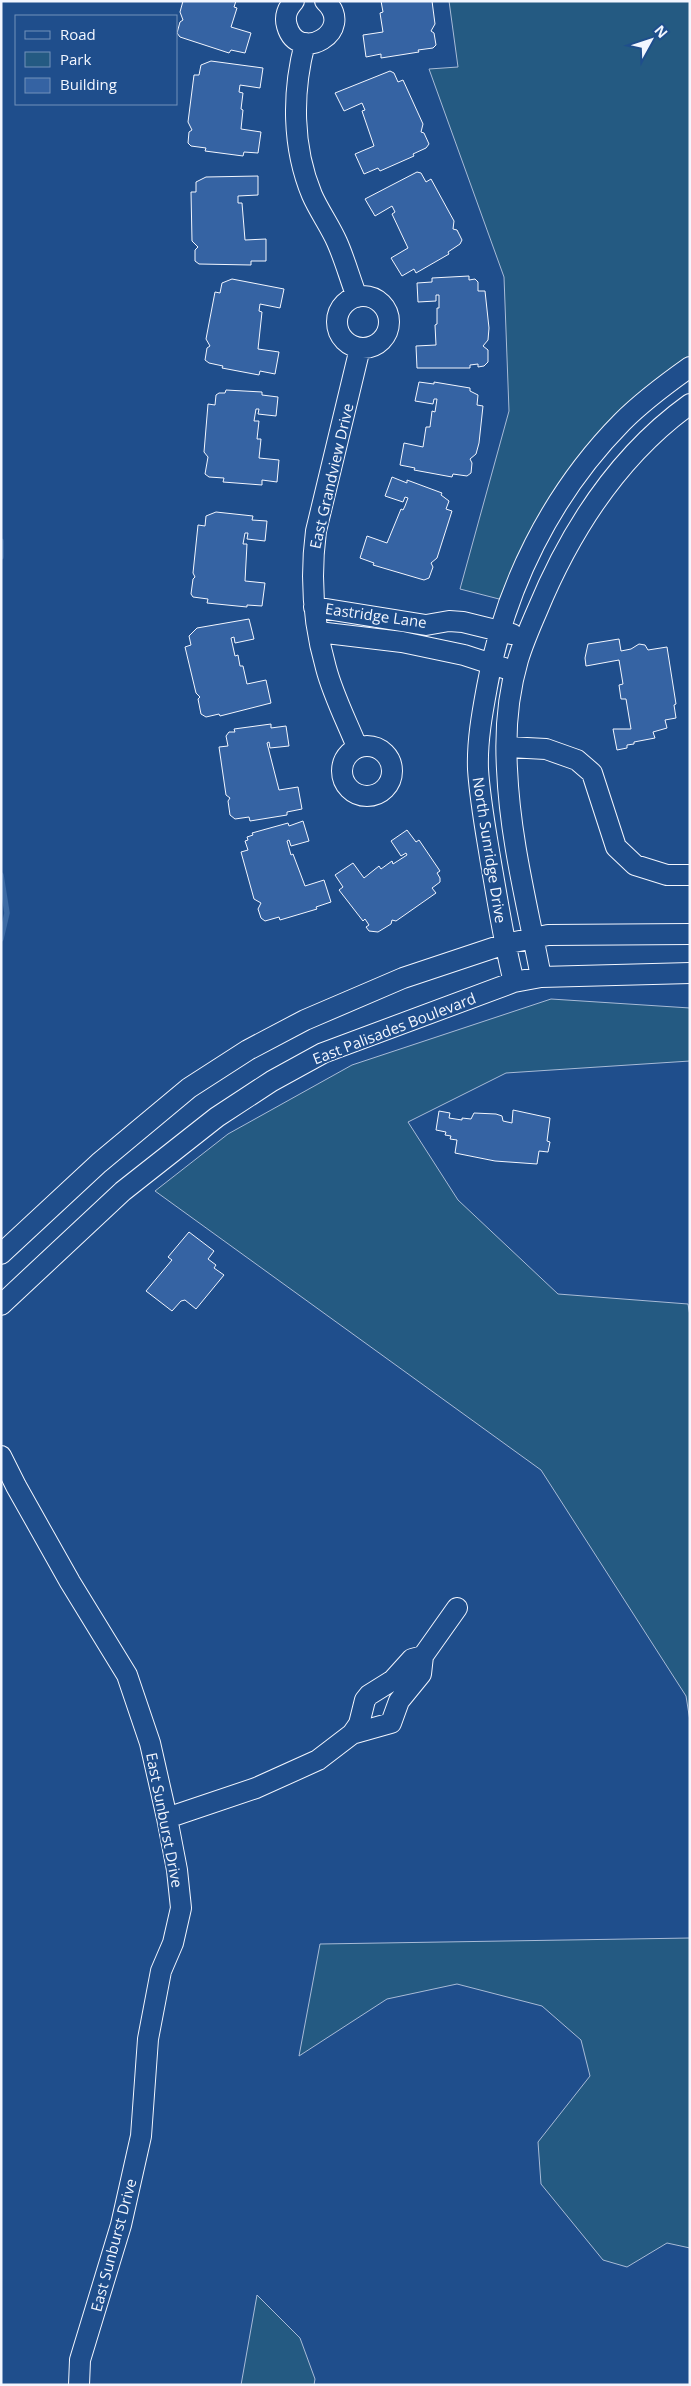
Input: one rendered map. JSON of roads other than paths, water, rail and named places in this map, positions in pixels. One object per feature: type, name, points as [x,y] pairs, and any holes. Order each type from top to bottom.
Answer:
[{"type":"street","points":[[294,1],[286,14],[288,30],[292,36],[305,43],[320,42],[331,32],[334,17],[332,10],[325,1]]},
{"type":"street","points":[[305,43],[297,72],[296,126],[299,147],[312,195],[337,244],[357,297]]},
{"type":"street","points":[[366,296],[382,304],[389,320],[384,338],[369,348],[360,348],[346,342],[338,328],[339,312],[344,305],[357,297],[366,296]]},
{"type":"street","name":"East Grandview Drive","points":[[357,747],[326,669],[314,606],[312,560],[316,531],[360,348]]},
{"type":"street","name":"North Sunridge Drive","points":[[514,982],[505,944],[482,806],[478,768],[480,725],[491,665],[500,632],[541,529],[566,489],[622,422],[653,394],[690,367]]},
{"type":"street","name":"North Sunridge Drive","points":[[541,977],[515,850],[507,776],[508,716],[516,670],[526,638],[552,575],[604,489],[665,422],[690,404]]},
{"type":"street","name":"Eastridge Lane","points":[[314,606],[426,625],[449,621],[463,622],[526,638]]},
{"type":"street","name":"Eastridge Lane","points":[[318,632],[402,642],[464,655],[491,665],[516,670]]},
{"type":"street","points":[[507,747],[546,749],[577,760],[592,773],[616,847],[635,865],[667,875],[690,875]]},
{"type":"street","points":[[1,1254],[99,1163],[189,1088],[248,1050],[305,1020],[403,978],[505,944],[548,935],[690,934]]},
{"type":"street","name":"East Palisades Boulevard","points":[[1,1305],[123,1191],[216,1117],[272,1081],[323,1052],[514,982],[541,977],[690,973]]},
{"type":"street","name":"East Sunburst Drive","points":[[1,1456],[8,1483],[128,1675],[150,1743],[177,1870],[180,1908],[172,1943],[162,1971],[148,2040],[141,2136],[122,2225],[80,2360],[79,2385]]},
{"type":"street","points":[[352,1734],[391,1723],[400,1701],[421,1674],[423,1656],[457,1608]]},
{"type":"street","points":[[167,1818],[256,1788],[318,1760],[352,1734],[359,1724],[365,1700],[369,1695],[393,1680],[412,1660],[423,1656]]},
{"type":"waterway","points":[[1,541],[1,557]]},
{"type":"waterway","points":[[1,875],[7,913],[1,939]]}]
